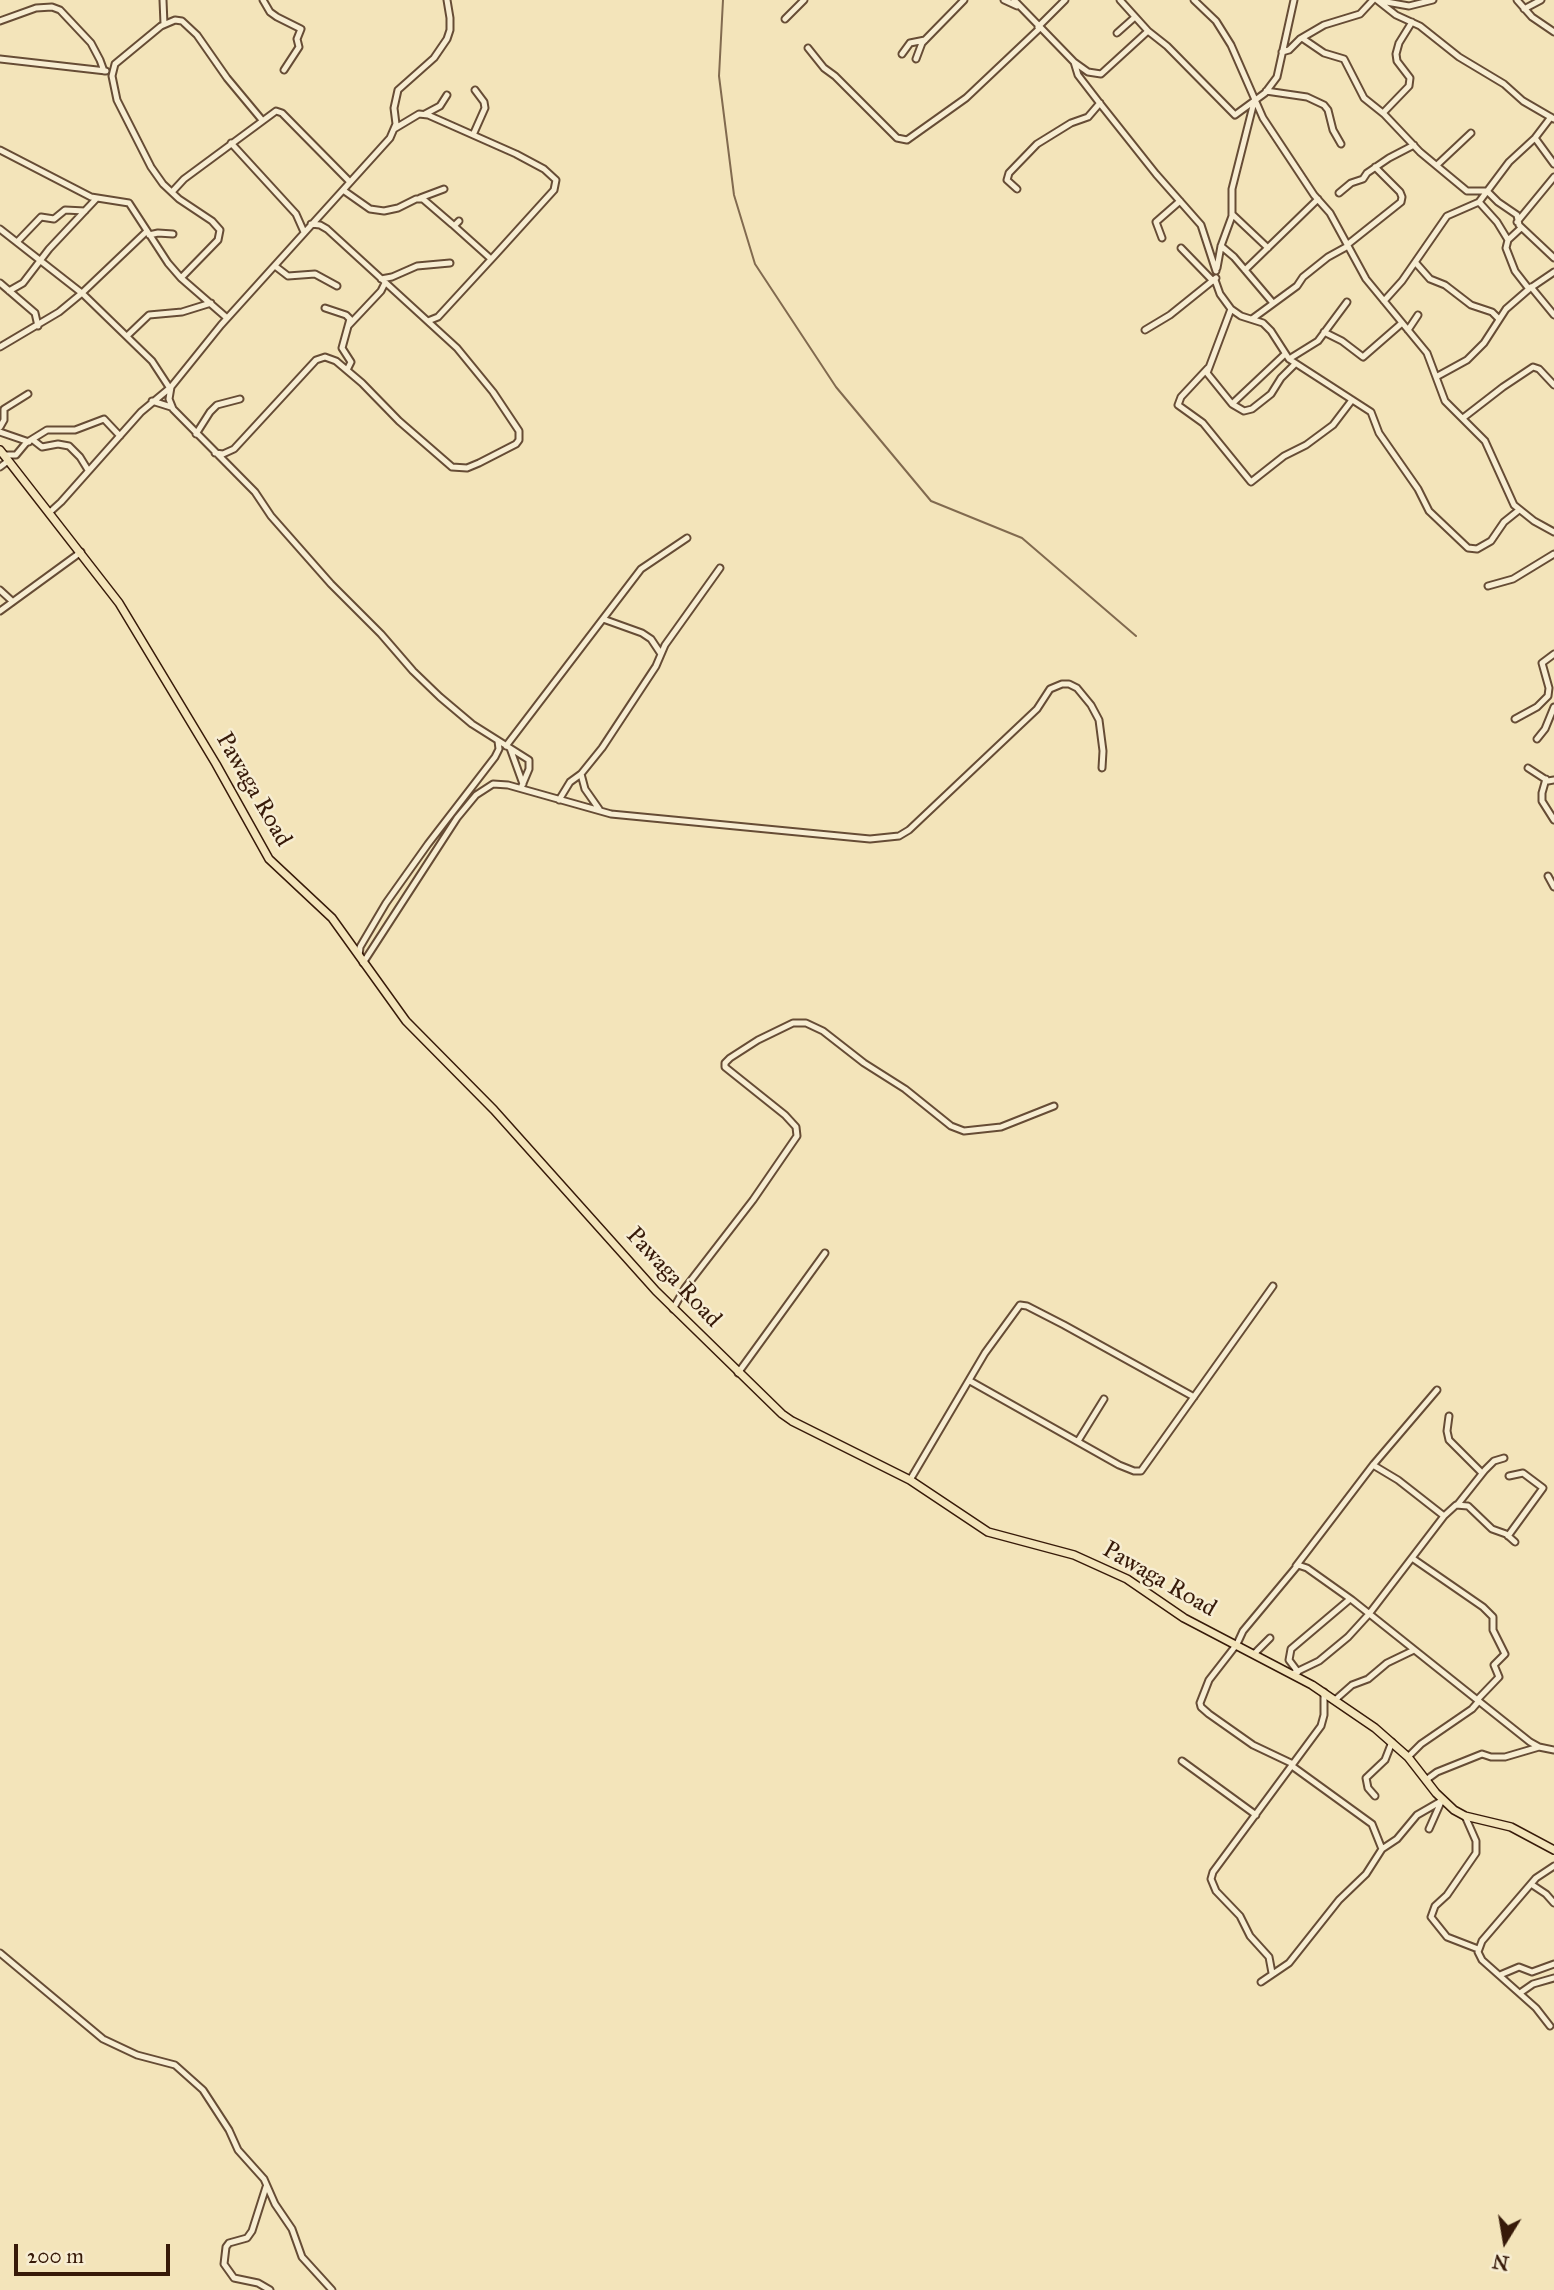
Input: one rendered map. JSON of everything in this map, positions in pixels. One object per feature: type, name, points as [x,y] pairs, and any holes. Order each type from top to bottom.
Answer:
[{"type":"main road","name":"Pawaga Road","points":[[4,455],[119,603],[216,764],[262,851],[332,918],[406,1021],[494,1110],[673,1309],[738,1373],[792,1421],[910,1480],[976,1526],[1001,1537],[1074,1555],[1110,1570],[1203,1629],[1295,1673],[1392,1742],[1408,1757],[1442,1801],[1465,1816],[1511,1827],[1554,1850]]},
{"type":"street","points":[[163,0],[164,24]]},
{"type":"street","points":[[263,0],[270,12],[301,29],[297,39],[299,47],[285,70]]},
{"type":"street","points":[[50,512],[69,495],[88,470],[152,401],[170,387],[311,224],[390,138],[396,124],[395,103],[398,90],[423,69],[445,44],[450,30],[447,0]]},
{"type":"street","points":[[785,19],[804,0]]},
{"type":"street","points":[[916,59],[925,40],[964,0]]},
{"type":"street","points":[[1004,0],[1020,7]]},
{"type":"street","points":[[1014,0],[1039,28],[1088,72],[1101,74],[1148,31]]},
{"type":"street","points":[[808,48],[824,68],[897,138],[908,141],[965,98],[1065,0]]},
{"type":"street","points":[[1119,0],[1235,115],[1254,102],[1278,77],[1294,0]]},
{"type":"street","points":[[1194,0],[1216,21],[1237,55],[1254,102],[1276,139],[1330,214],[1366,279],[1427,353],[1445,401],[1485,441],[1509,497],[1519,510],[1534,522],[1554,532]]},
{"type":"street","points":[[1282,52],[1331,22],[1360,14],[1376,0]]},
{"type":"street","points":[[1376,0],[1402,5],[1433,0]]},
{"type":"street","points":[[1376,0],[1396,15],[1412,22],[1459,57],[1504,84],[1523,101],[1553,118],[1509,162],[1479,202],[1447,216],[1384,301]]},
{"type":"street","points":[[1517,0],[1524,9],[1554,32]]},
{"type":"street","points":[[1524,9],[1541,0]]},
{"type":"street","points":[[951,1],[956,8]]},
{"type":"street","points":[[0,21],[36,8],[52,7],[60,10],[91,43],[104,71]]},
{"type":"street","points":[[1117,33],[1135,17]]},
{"type":"street","points":[[181,278],[218,240],[220,230],[212,221],[179,200],[150,167],[117,100],[113,71],[119,60],[164,24],[175,20],[182,21],[189,26],[262,120]]},
{"type":"street","points":[[1383,113],[1409,86],[1410,78],[1397,61],[1396,54],[1399,43],[1412,22]]},
{"type":"street","points":[[1303,38],[1324,53],[1344,59],[1364,98],[1414,145],[1467,191],[1488,191],[1517,215],[1521,228],[1553,254]]},
{"type":"street","points":[[902,54],[910,43],[925,40]]},
{"type":"street","points":[[0,59],[113,71]]},
{"type":"street","points":[[1074,62],[1078,75],[1203,228],[1216,271]]},
{"type":"street","points":[[473,135],[485,108],[475,90]]},
{"type":"street","points":[[1266,91],[1307,97],[1324,105],[1341,144]]},
{"type":"street","points":[[425,114],[440,106],[447,95]]},
{"type":"street","points":[[1145,330],[1170,315],[1214,280],[1221,246],[1232,214],[1233,189],[1254,102]]},
{"type":"street","points":[[1017,189],[1007,180],[1009,173],[1037,144],[1071,123],[1088,117],[1100,103]]},
{"type":"street","points":[[172,192],[184,178],[273,112],[280,111],[350,182]]},
{"type":"street","points":[[394,129],[419,114],[425,114],[544,169],[556,180],[554,190],[438,317],[428,321]]},
{"type":"street","points":[[1437,165],[1471,133]]},
{"type":"street","points":[[1535,138],[1554,164]]},
{"type":"street","points":[[231,143],[296,214],[304,232]]},
{"type":"street","points":[[1339,193],[1414,145]]},
{"type":"street","points":[[0,150],[96,199],[129,203],[168,264],[228,318]]},
{"type":"street","points":[[1252,319],[1401,202],[1400,192],[1376,167]]},
{"type":"street","points":[[1517,222],[1554,177]]},
{"type":"street","points":[[343,190],[370,208],[384,211],[443,189]]},
{"type":"street","points":[[420,198],[426,200],[491,259]]},
{"type":"street","points":[[9,291],[23,283],[96,199]]},
{"type":"street","points":[[1245,270],[1318,199]]},
{"type":"street","points":[[1162,238],[1156,222],[1180,201]]},
{"type":"street","points":[[1479,202],[1497,222],[1508,240]]},
{"type":"street","points":[[18,241],[41,218],[54,219],[65,210],[85,211]]},
{"type":"street","points":[[1232,214],[1268,248]]},
{"type":"street","points":[[452,224],[455,225],[459,221]]},
{"type":"street","points":[[215,453],[223,454],[234,449],[321,357],[330,358],[347,370],[399,421],[452,467],[467,468],[520,440],[519,431],[493,392],[457,348],[327,229],[311,224]]},
{"type":"street","points":[[1521,228],[1508,240],[1506,248],[1515,271],[1554,315]]},
{"type":"street","points":[[1,231],[18,241],[26,251],[82,293],[158,368],[170,387],[171,407]]},
{"type":"street","points":[[0,347],[38,326],[82,293],[147,234],[173,234]]},
{"type":"street","points":[[1221,246],[1234,257],[1273,303]]},
{"type":"street","points":[[1181,248],[1214,280],[1231,309],[1263,323],[1295,364],[1371,412],[1379,433],[1418,489],[1429,511],[1468,548],[1477,549],[1491,541],[1504,522],[1519,510]]},
{"type":"street","points":[[1415,262],[1430,279],[1445,285],[1471,304],[1499,318]]},
{"type":"street","points":[[383,281],[417,266],[450,263]]},
{"type":"street","points":[[275,266],[285,275],[316,274],[337,286]]},
{"type":"street","points":[[1436,377],[1467,360],[1484,343],[1499,318],[1530,288],[1554,272]]},
{"type":"street","points":[[349,325],[381,291],[383,281]]},
{"type":"street","points":[[0,283],[35,313],[38,326]]},
{"type":"street","points":[[1232,404],[1287,357],[1314,345],[1347,302]]},
{"type":"street","points":[[127,336],[149,315],[188,311],[211,303]]},
{"type":"street","points":[[326,308],[348,316],[349,325],[342,348],[351,362],[347,370]]},
{"type":"street","points":[[1231,309],[1208,368],[1181,397],[1178,405],[1203,423],[1251,482],[1284,456],[1306,445],[1333,425],[1352,400]]},
{"type":"street","points":[[1408,330],[1418,315]]},
{"type":"street","points":[[1324,332],[1363,356],[1402,323]]},
{"type":"street","points":[[1208,368],[1209,378],[1232,404],[1244,411],[1252,409],[1271,394],[1281,378],[1295,364]]},
{"type":"street","points":[[1463,418],[1531,368],[1539,369],[1554,385]]},
{"type":"street","points":[[0,427],[4,420],[4,409],[28,394]]},
{"type":"street","points":[[196,434],[217,405],[240,399]]},
{"type":"street","points":[[152,401],[171,407],[255,492],[271,516],[331,584],[382,634],[412,671],[440,698],[498,741],[529,760],[529,769],[522,786]]},
{"type":"street","points":[[0,467],[4,455],[16,455],[47,430],[75,430],[104,419],[120,436]]},
{"type":"street","points":[[0,432],[45,448],[58,443],[69,446],[88,470]]},
{"type":"street","points":[[508,746],[641,569],[687,538]]},
{"type":"street","points":[[0,611],[81,552]]},
{"type":"street","points":[[1488,586],[1513,579],[1554,554]]},
{"type":"street","points":[[559,800],[570,782],[581,774],[602,748],[662,654],[665,645],[720,568]]},
{"type":"street","points":[[0,590],[12,601]]},
{"type":"street","points":[[603,619],[642,633],[652,639],[662,654]]},
{"type":"street","points":[[1515,719],[1537,707],[1551,695],[1542,663],[1554,654]]},
{"type":"street","points":[[361,960],[457,818],[476,795],[493,784],[522,786],[601,812],[870,839],[899,836],[909,830],[1037,709],[1050,689],[1062,684],[1077,688],[1096,715],[1102,738],[1102,768]]},
{"type":"street","points":[[1537,739],[1545,729],[1554,707]]},
{"type":"street","points":[[361,960],[360,947],[386,904],[495,757],[499,749],[498,741]]},
{"type":"street","points":[[508,746],[522,786]]},
{"type":"street","points":[[1528,768],[1546,779],[1554,780]]},
{"type":"street","points":[[581,774],[585,789],[601,812]]},
{"type":"street","points":[[1546,779],[1542,801],[1554,820]]},
{"type":"street","points":[[1548,876],[1554,887]]},
{"type":"street","points":[[673,1309],[685,1288],[753,1200],[797,1136],[796,1127],[785,1115],[725,1067],[730,1058],[759,1040],[793,1023],[812,1026],[905,1089],[951,1126],[964,1131],[992,1129],[1054,1106]]},
{"type":"street","points":[[738,1373],[825,1252]]},
{"type":"street","points":[[970,1381],[1119,1465],[1141,1471],[1273,1286]]},
{"type":"street","points":[[910,1480],[979,1362],[1015,1309],[1023,1305],[1065,1325],[1194,1397]]},
{"type":"street","points":[[1382,1849],[1372,1824],[1293,1765],[1254,1745],[1201,1707],[1200,1703],[1209,1680],[1237,1644],[1243,1631],[1373,1465],[1437,1390]]},
{"type":"street","points":[[1078,1441],[1104,1399]]},
{"type":"street","points":[[1449,1416],[1449,1440],[1482,1472]]},
{"type":"street","points":[[1350,1599],[1291,1649],[1289,1660],[1295,1673],[1319,1661],[1342,1643],[1369,1614],[1444,1516],[1458,1504],[1482,1472],[1494,1461],[1504,1458]]},
{"type":"street","points":[[1373,1465],[1398,1480],[1444,1516]]},
{"type":"street","points":[[1508,1476],[1526,1474],[1542,1488],[1508,1536]]},
{"type":"street","points":[[1458,1504],[1468,1506],[1492,1529],[1515,1542]]},
{"type":"street","points":[[1408,1757],[1421,1744],[1472,1709],[1499,1676],[1494,1664],[1505,1654],[1493,1630],[1493,1617],[1483,1607],[1412,1558]]},
{"type":"street","points":[[1296,1566],[1307,1568],[1350,1599],[1539,1748]]},
{"type":"street","points":[[1255,1653],[1270,1638]]},
{"type":"street","points":[[1335,1700],[1352,1685],[1368,1679],[1387,1663],[1414,1650]]},
{"type":"street","points":[[1272,1973],[1269,1958],[1250,1936],[1240,1916],[1216,1891],[1211,1881],[1213,1872],[1321,1726],[1324,1692]]},
{"type":"street","points":[[1375,1797],[1368,1788],[1366,1777],[1385,1760],[1392,1742]]},
{"type":"street","points":[[1426,1780],[1437,1772],[1482,1754],[1505,1757],[1539,1748],[1554,1750]]},
{"type":"street","points":[[1182,1761],[1256,1815]]},
{"type":"street","points":[[1261,1982],[1289,1963],[1339,1900],[1366,1874],[1382,1849],[1397,1839],[1417,1815],[1442,1801]]},
{"type":"street","points":[[1429,1829],[1442,1801]]},
{"type":"street","points":[[1465,1816],[1476,1841],[1476,1853],[1447,1895],[1435,1906],[1431,1917],[1447,1937],[1478,1949]]},
{"type":"street","points":[[1550,2026],[1536,2008],[1479,1957],[1478,1949],[1531,1884],[1554,1866]]},
{"type":"street","points":[[1531,1884],[1554,1903]]},
{"type":"street","points":[[0,1953],[103,2039],[137,2055],[169,2062],[184,2072],[209,2097],[229,2130],[233,2142],[264,2179],[275,2204],[292,2229],[302,2257],[332,2290]]},
{"type":"street","points":[[1500,1975],[1519,1967],[1532,1972],[1554,1964]]},
{"type":"street","points":[[1520,1993],[1533,1984],[1554,1978]]},
{"type":"street","points":[[267,2185],[252,2231],[247,2238],[229,2243],[224,2264],[234,2277],[258,2283],[270,2290]]},
{"type":"waterway","points":[[723,0],[719,76],[734,195],[755,264],[836,387],[931,501],[1022,538],[1136,636]]}]
